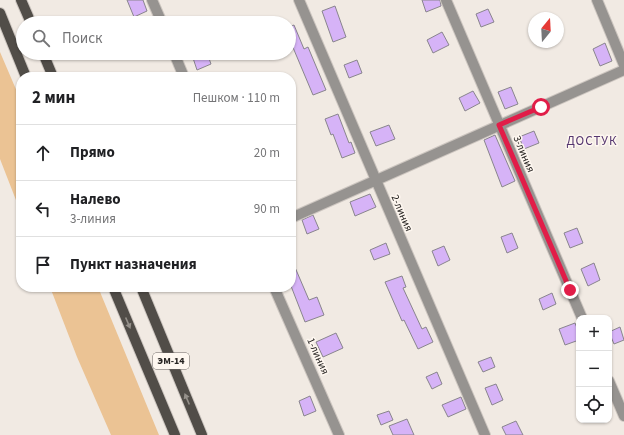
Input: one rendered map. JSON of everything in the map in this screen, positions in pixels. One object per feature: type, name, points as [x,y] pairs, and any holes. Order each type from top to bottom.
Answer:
[{"type":"main road","points":[[21,0],[28,16]]},
{"type":"main road","points":[[0,13],[16,52]]},
{"type":"main road","points":[[19,60],[24,72]]},
{"type":"main road","points":[[46,60],[51,72]]},
{"type":"main road","name":"ЭМ-14","points":[[116,292],[175,435]]},
{"type":"main road","name":"ЭМ-14","points":[[143,292],[202,435]]},
{"type":"street","points":[[152,0],[159,16]]},
{"type":"street","name":"2-линия","points":[[299,0],[485,435]]},
{"type":"street","name":"3-линия","points":[[446,0],[581,315]]},
{"type":"street","points":[[597,0],[624,64]]},
{"type":"street","points":[[177,60],[182,72]]},
{"type":"street","points":[[296,216],[624,70]]},
{"type":"street","name":"1-линия","points":[[276,292],[339,435]]},
{"type":"street","points":[[612,387],[624,416]]},
{"type":"shaded area","points":[[0,52],[16,89],[16,200],[0,159]]},
{"type":"shaded area","points":[[52,292],[100,292],[159,435],[111,435],[77,357]]},
{"type":"building","points":[[127,0],[143,0],[147,11],[134,16]]},
{"type":"building","points":[[422,0],[440,0],[441,6],[426,12]]},
{"type":"building","points":[[335,6],[346,37],[333,42],[322,11]]},
{"type":"building","points":[[488,9],[494,22],[481,27],[476,14]]},
{"type":"building","points":[[296,30],[304,49],[308,47],[326,90],[313,95],[296,55]]},
{"type":"building","points":[[442,32],[449,45],[433,53],[427,40]]},
{"type":"building","points":[[605,43],[612,61],[600,66],[593,49]]},
{"type":"building","points":[[194,60],[210,60],[211,64],[197,70]]},
{"type":"building","points":[[357,60],[362,73],[349,78],[344,65]]},
{"type":"building","points":[[511,87],[518,104],[505,109],[498,92]]},
{"type":"building","points":[[473,91],[480,103],[465,111],[459,98]]},
{"type":"building","points":[[338,114],[349,143],[351,142],[355,153],[342,158],[333,134],[331,135],[325,119]]},
{"type":"building","points":[[389,125],[395,139],[376,146],[370,132]]},
{"type":"building","points":[[534,131],[539,143],[524,149],[519,137]]},
{"type":"building","points":[[495,135],[515,181],[502,187],[484,140]]},
{"type":"building","points":[[370,194],[376,207],[355,216],[350,202]]},
{"type":"building","points":[[313,215],[319,229],[307,234],[302,220]]},
{"type":"building","points":[[577,228],[583,243],[570,248],[564,233]]},
{"type":"building","points":[[512,233],[518,248],[507,253],[501,237]]},
{"type":"building","points":[[386,243],[390,254],[374,260],[370,250]]},
{"type":"building","points":[[444,246],[450,260],[438,266],[432,251]]},
{"type":"building","points":[[594,263],[600,280],[588,286],[581,269]]},
{"type":"building","points":[[296,270],[309,300],[317,297],[324,315],[305,322],[293,292],[296,292]]},
{"type":"building","points":[[402,276],[406,287],[403,288],[422,329],[426,327],[433,342],[418,349],[404,320],[402,321],[385,282]]},
{"type":"building","points":[[552,293],[556,304],[543,310],[539,299]]},
{"type":"building","points":[[575,323],[576,341],[565,345],[559,329]]},
{"type":"building","points":[[620,327],[624,340],[614,344],[612,339],[612,331]]},
{"type":"building","points":[[336,333],[343,348],[323,357],[316,342]]},
{"type":"building","points":[[491,357],[495,367],[483,372],[478,362]]},
{"type":"building","points":[[437,372],[442,384],[432,389],[426,377]]},
{"type":"building","points":[[496,384],[503,400],[492,405],[485,388]]},
{"type":"building","points":[[310,396],[316,411],[304,416],[299,401]]},
{"type":"building","points":[[461,397],[466,409],[448,417],[442,405]]},
{"type":"building","points":[[389,411],[393,420],[381,425],[377,415]]},
{"type":"building","points":[[407,419],[414,435],[393,435],[389,426]]},
{"type":"building","points":[[516,421],[523,435],[506,435],[502,427]]},
{"type":"district","name":"ДОСТУК","points":[[592,141]]},
{"type":"route","points":[[541,107],[499,125],[570,290]]}]
